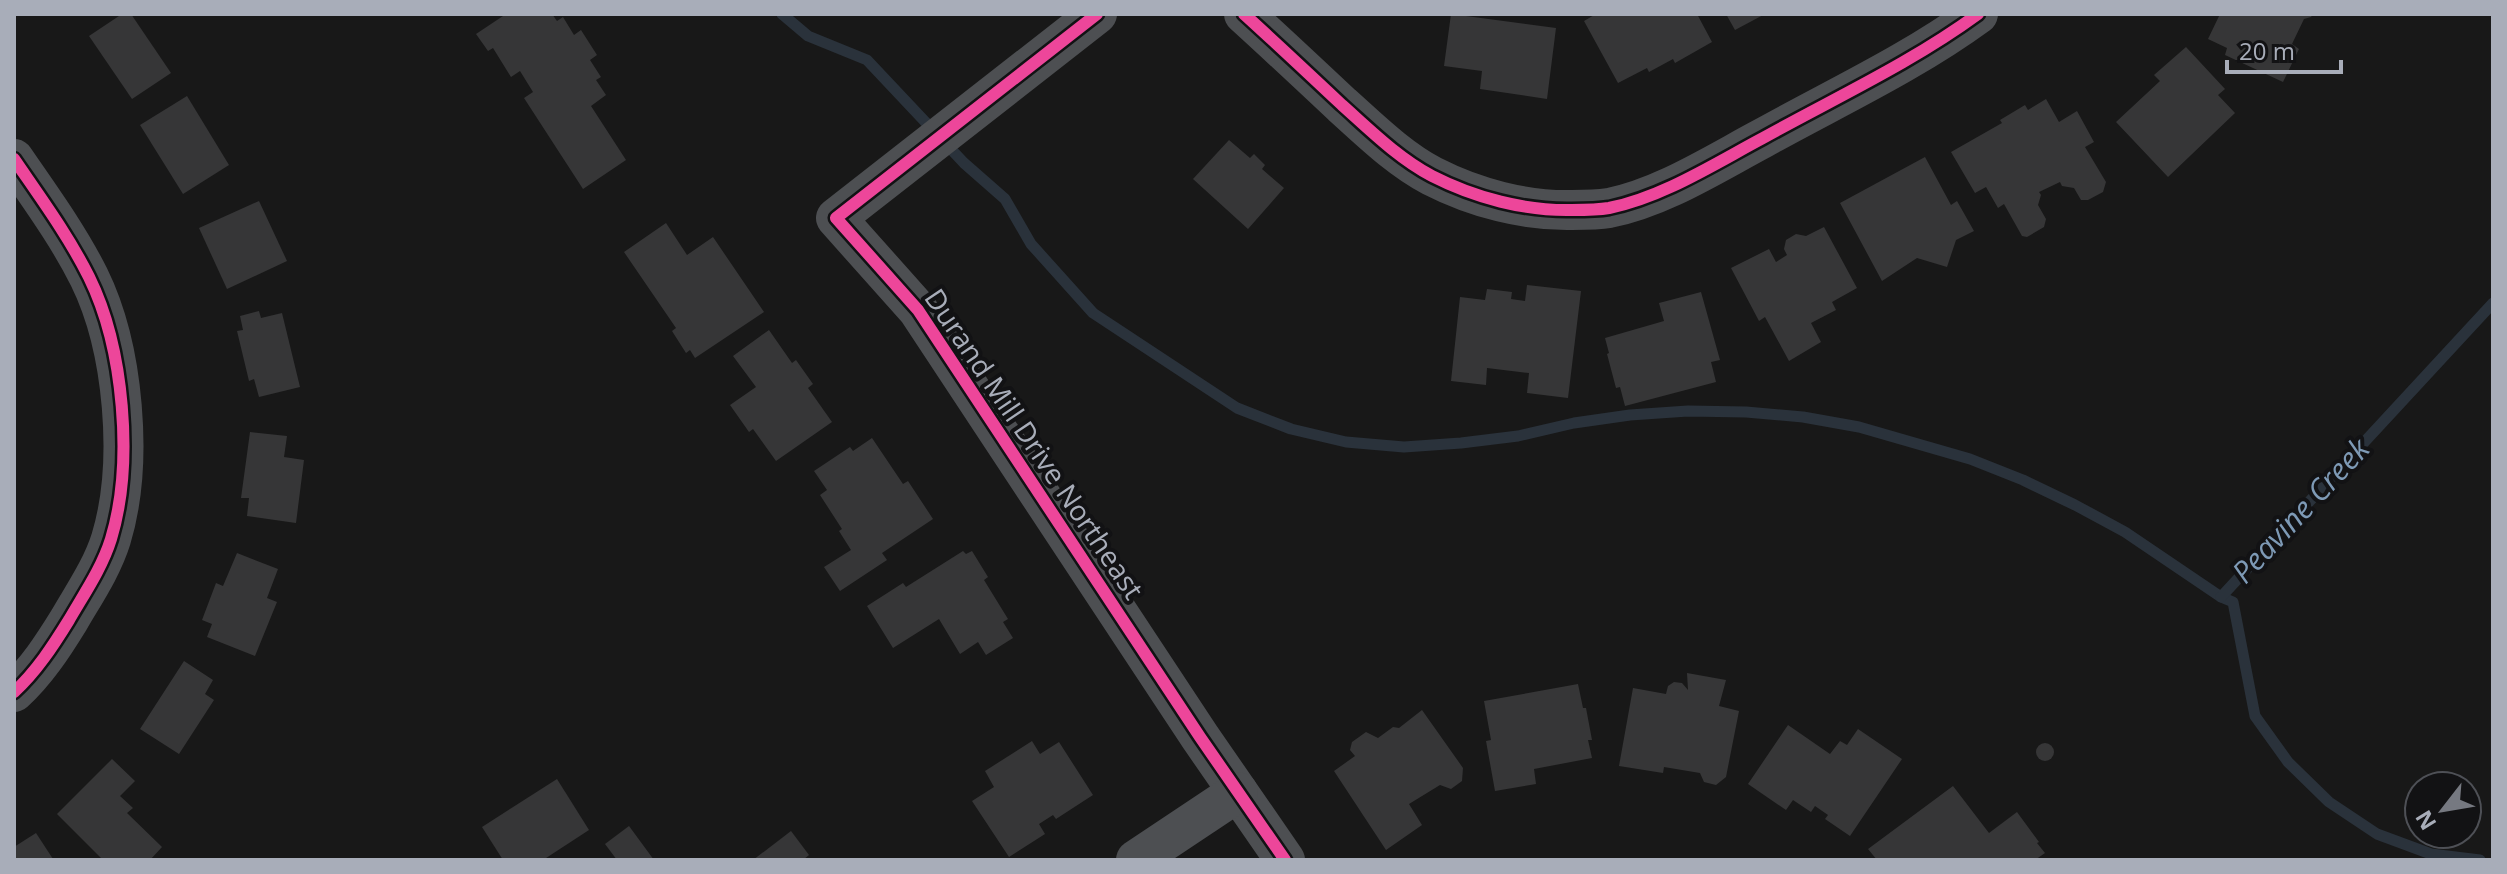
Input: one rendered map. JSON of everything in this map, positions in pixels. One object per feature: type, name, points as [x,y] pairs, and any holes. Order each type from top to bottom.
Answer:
[{"type":"street","name":"Durand Mill Drive Northeast","points":[[1097,14],[836,218],[918,310],[1200,737],[1285,860]]},
{"type":"street","points":[[1244,14],[1408,161],[1454,186],[1542,211],[1607,209],[1641,199],[1682,181],[1907,60],[1978,14]]},
{"type":"street","points":[[14,159],[90,279],[113,345],[125,433],[118,506],[111,539],[96,575],[52,648],[14,692]]},
{"type":"street","points":[[1136,860],[1238,792]]},
{"type":"building","points":[[122,14],[131,14],[171,73],[132,99],[89,36]]},
{"type":"building","points":[[506,14],[552,14],[557,21],[563,17],[574,35],[581,30],[597,55],[590,60],[601,77],[596,80],[606,95],[591,106],[626,160],[583,189],[524,98],[533,92],[520,71],[511,77],[493,48],[488,51],[476,34]]},
{"type":"building","points":[[1451,14],[1556,28],[1547,99],[1480,89],[1482,71],[1444,66]]},
{"type":"building","points":[[1596,14],[1697,14],[1712,42],[1675,63],[1673,59],[1649,72],[1647,68],[1618,83],[1584,21]]},
{"type":"building","points":[[1726,14],[1765,14],[1735,30]]},
{"type":"building","points":[[2220,14],[2313,14],[2304,19],[2292,44],[2299,49],[2283,82],[2225,55],[2227,48],[2208,39]]},
{"type":"building","points":[[2186,47],[2225,89],[2218,95],[2235,113],[2168,177],[2116,122],[2160,81],[2154,75]]},
{"type":"building","points":[[187,96],[229,165],[183,194],[140,125]]},
{"type":"building","points":[[2046,99],[2059,122],[2077,111],[2094,142],[2085,147],[2106,182],[2103,192],[2088,200],[2081,200],[2074,188],[2062,186],[2060,182],[2039,192],[2038,205],[2046,219],[2044,227],[2027,237],[2022,236],[2004,204],[1998,208],[1986,187],[1975,193],[1951,152],[2002,123],[2000,120],[2025,105],[2028,110]]},
{"type":"building","points":[[1229,140],[1250,158],[1254,154],[1265,165],[1262,169],[1284,188],[1248,229],[1193,179]]},
{"type":"building","points":[[1925,157],[1951,205],[1957,201],[1974,231],[1956,240],[1947,267],[1917,258],[1882,281],[1840,203]]},
{"type":"building","points":[[259,201],[287,261],[227,289],[199,228]]},
{"type":"building","points":[[666,223],[687,255],[713,237],[764,312],[695,358],[690,350],[686,353],[672,331],[676,328],[624,252]]},
{"type":"building","points":[[1824,227],[1857,288],[1832,302],[1836,310],[1811,323],[1821,342],[1789,361],[1765,317],[1759,321],[1731,268],[1769,249],[1776,262],[1787,255],[1784,249],[1786,240],[1796,234],[1806,236]]},
{"type":"building","points":[[1527,285],[1581,291],[1568,398],[1527,393],[1529,373],[1487,368],[1486,385],[1451,381],[1460,297],[1485,300],[1487,289],[1512,292],[1511,299],[1525,301]]},
{"type":"building","points":[[1701,292],[1720,360],[1711,362],[1716,382],[1625,406],[1620,387],[1616,388],[1605,338],[1664,321],[1659,303]]},
{"type":"building","points":[[259,311],[261,318],[282,313],[300,387],[259,397],[254,379],[249,381],[237,331],[243,330],[240,316]]},
{"type":"building","points":[[769,330],[792,363],[796,360],[813,384],[808,388],[832,422],[776,461],[753,429],[749,432],[730,405],[756,387],[733,356]]},
{"type":"building","points":[[250,432],[287,436],[284,457],[304,460],[296,523],[247,516],[249,498],[241,498]]},
{"type":"building","points":[[872,438],[903,484],[908,481],[933,519],[882,553],[887,560],[840,591],[824,567],[851,550],[839,531],[842,529],[820,495],[827,490],[814,471],[850,447],[853,451]]},
{"type":"building","points":[[963,551],[966,554],[972,551],[988,577],[984,580],[1008,619],[1003,622],[1013,638],[986,655],[978,642],[960,654],[939,619],[893,648],[867,606],[903,583],[906,587]]},
{"type":"building","points":[[237,553],[278,569],[267,598],[277,602],[255,656],[207,637],[212,624],[202,620],[216,583],[223,586]]},
{"type":"building","points":[[184,661],[213,680],[205,694],[214,700],[179,754],[140,729]]},
{"type":"building","points":[[1687,673],[1726,680],[1719,706],[1739,711],[1726,777],[1716,785],[1704,782],[1700,773],[1664,767],[1663,773],[1619,766],[1633,688],[1666,694],[1668,686],[1674,682],[1682,683],[1688,690]]},
{"type":"building","points":[[1578,684],[1583,708],[1586,708],[1592,758],[1534,769],[1536,784],[1495,791],[1486,741],[1491,740],[1484,701]]},
{"type":"building","points":[[1422,710],[1463,768],[1462,781],[1451,789],[1440,785],[1409,804],[1422,825],[1386,850],[1334,771],[1355,756],[1350,750],[1352,742],[1366,732],[1378,738],[1393,727],[1399,728]]},
{"type":"building","points":[[1788,725],[1830,754],[1840,741],[1847,745],[1858,729],[1902,759],[1850,836],[1825,819],[1828,815],[1815,806],[1811,812],[1793,800],[1786,810],[1748,784]]},
{"type":"building","points":[[1032,741],[1040,754],[1059,742],[1093,795],[1056,819],[1053,815],[1039,824],[1045,834],[1009,857],[972,801],[994,787],[985,771]]},
{"type":"building","points":[[2045,743],[2054,752],[2045,761],[2036,752]]},
{"type":"building","points":[[112,759],[135,781],[120,796],[133,808],[127,813],[162,847],[150,860],[103,860],[57,814]]},
{"type":"building","points":[[557,779],[589,830],[543,860],[503,860],[482,827]]},
{"type":"building","points":[[1953,786],[1989,833],[2017,812],[2045,853],[2035,860],[1877,860],[1868,849]]},
{"type":"building","points":[[629,826],[654,860],[617,860],[605,844]]},
{"type":"building","points":[[791,831],[809,855],[803,860],[753,860]]},
{"type":"building","points":[[36,833],[53,859],[14,860],[14,847]]},
{"type":"waterway","points":[[782,14],[808,36],[867,60],[964,163],[1005,199],[1031,244],[1093,313],[1237,408],[1291,429],[1346,442],[1404,447],[1518,436],[1574,423],[1630,415],[1688,411],[1746,412],[1803,417],[1859,427],[1970,459],[2023,480],[2125,532],[2233,602],[2255,716],[2288,762],[2329,802],[2377,834],[2431,854],[2480,860]]},
{"type":"waterway","name":"Peavine Creek","points":[[2221,597],[2493,303]]},
{"type":"cycle path","points":[[1097,14],[836,218],[918,310],[1200,737],[1285,860]]},
{"type":"cycle path","points":[[1244,14],[1374,134],[1420,169],[1465,191],[1500,202],[1554,210],[1604,209],[1649,196],[1688,179],[1900,64],[1978,14]]},
{"type":"cycle path","points":[[14,159],[72,246],[101,306],[117,371],[123,441],[118,509],[103,560],[50,649],[14,692]]}]
